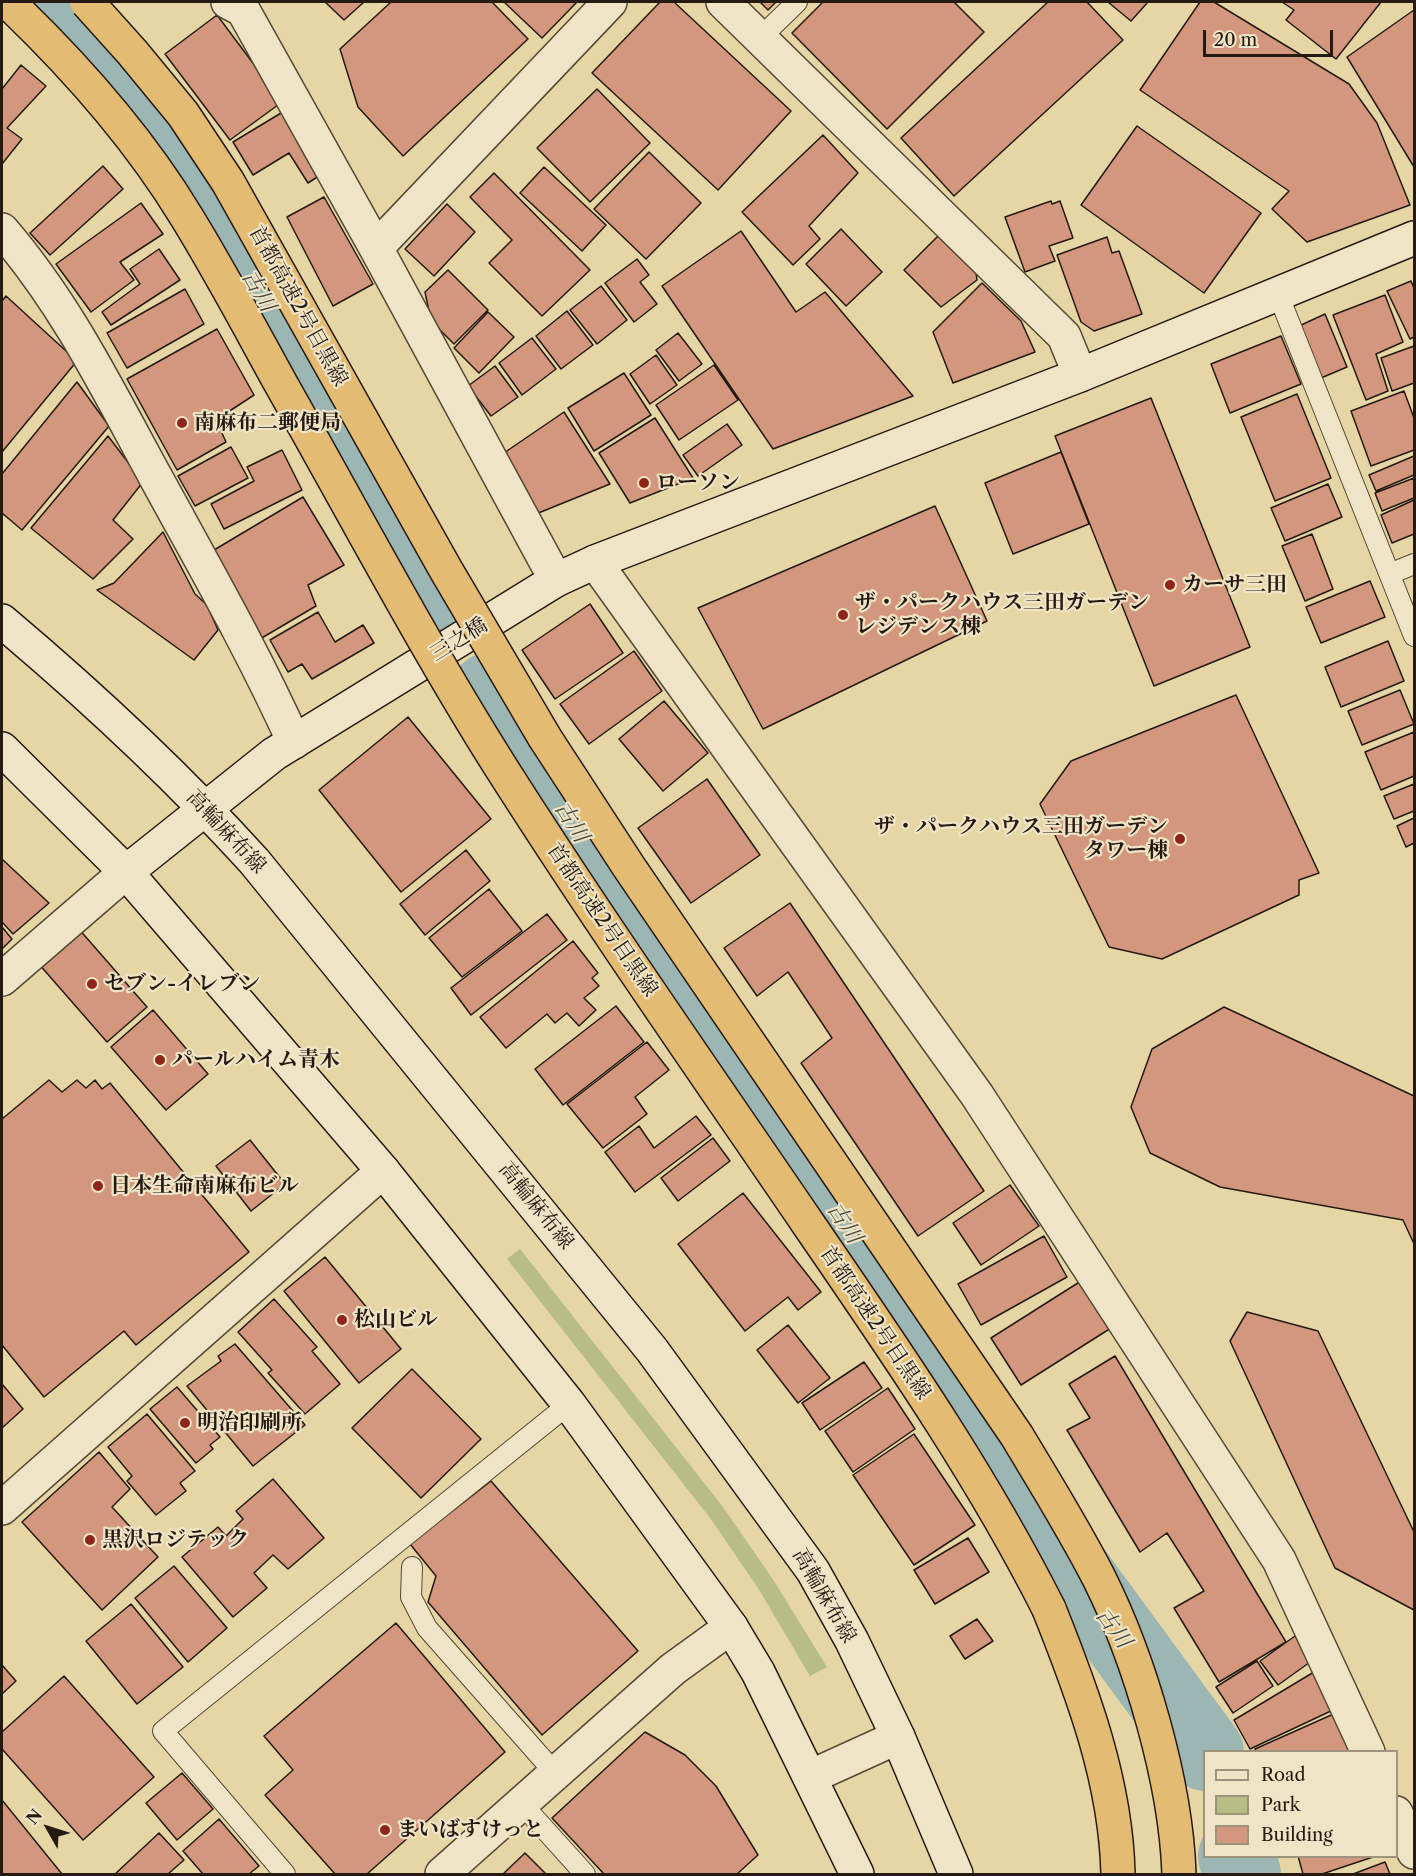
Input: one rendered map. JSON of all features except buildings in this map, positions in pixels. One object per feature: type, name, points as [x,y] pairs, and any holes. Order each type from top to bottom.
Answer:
[{"type":"highway","name":"首都高速2号目黒線","points":[[8,2],[90,86],[140,148],[186,215],[402,598],[499,763],[587,900],[853,1288],[968,1463],[1049,1609],[1073,1671],[1104,1769],[1114,1819],[1118,1875]]},
{"type":"highway","name":"首都高速2号目黒線","points":[[87,2],[183,114],[228,182],[446,570],[545,738],[636,877],[1017,1436],[1071,1526],[1099,1579],[1125,1637],[1145,1698],[1171,1806],[1179,1875]]},
{"type":"street","points":[[228,2],[243,10],[376,248],[556,580]]},
{"type":"street","points":[[376,248],[610,2]]},
{"type":"street","points":[[723,2],[1064,336],[1080,375]]},
{"type":"street","points":[[2,230],[35,268],[71,322],[249,649],[294,742]]},
{"type":"street","name":"三之橋","points":[[2,979],[126,872],[274,754],[556,580],[594,562],[1080,375],[1414,238]]},
{"type":"street","points":[[594,562],[977,1095],[1279,1560],[1367,1750]]},
{"type":"street","name":"高輪麻布線","points":[[2,621],[66,675],[207,808],[254,861],[439,1085],[652,1350],[813,1571],[852,1641],[898,1737],[956,1875]]},
{"type":"street","points":[[2,749],[126,872],[383,1171],[569,1404],[731,1627],[758,1672],[857,1875]]},
{"type":"street","points":[[2,1508],[383,1171]]},
{"type":"street","points":[[441,1875],[673,1669],[731,1627]]},
{"type":"street","points":[[810,1776],[898,1737]]},
{"type":"street","points":[[1398,1817],[1414,1852]]},
{"type":"lane","points":[[760,38],[797,2]]},
{"type":"lane","points":[[1278,294],[1392,573],[1414,636]]},
{"type":"lane","points":[[1392,573],[1414,564]]},
{"type":"lane","points":[[285,1875],[164,1731],[569,1404]]},
{"type":"lane","points":[[412,1567],[411,1597],[427,1628],[555,1773]]},
{"type":"lane","points":[[521,1803],[585,1875]]},
{"type":"green space","points":[[520,1249],[723,1507],[774,1581],[827,1667],[810,1676],[758,1588],[710,1518],[507,1259]]},
{"type":"waterway","name":"古川","points":[[44,2],[136,94],[207,203],[440,606]]},
{"type":"waterway","name":"古川","points":[[489,692],[650,947],[833,1205],[1058,1552],[1204,1750]]},
{"type":"waterway","name":"古川","points":[[1238,1858],[1242,1874]]},
{"type":"place","name":"南麻布二郵便局","points":[[182,423]]},
{"type":"place","name":"ローソン","points":[[644,483]]},
{"type":"place","name":"カーサ三田","points":[[1170,585]]},
{"type":"place","name":"ザ・パークハウス三田ガーデン レジデンス棟","points":[[843,615]]},
{"type":"place","name":"ザ・パークハウス三田ガーデン タワー棟","points":[[1180,839]]},
{"type":"place","name":"セブン-イレブン","points":[[92,984]]},
{"type":"place","name":"パールハイム青木","points":[[160,1060]]},
{"type":"place","name":"日本生命南麻布ビル","points":[[98,1186]]},
{"type":"place","name":"松山ビル","points":[[342,1320]]},
{"type":"place","name":"明治印刷所","points":[[185,1423]]},
{"type":"place","name":"黒沢ロジテック","points":[[90,1540]]},
{"type":"place","name":"まいばすけっと","points":[[385,1830]]}]
